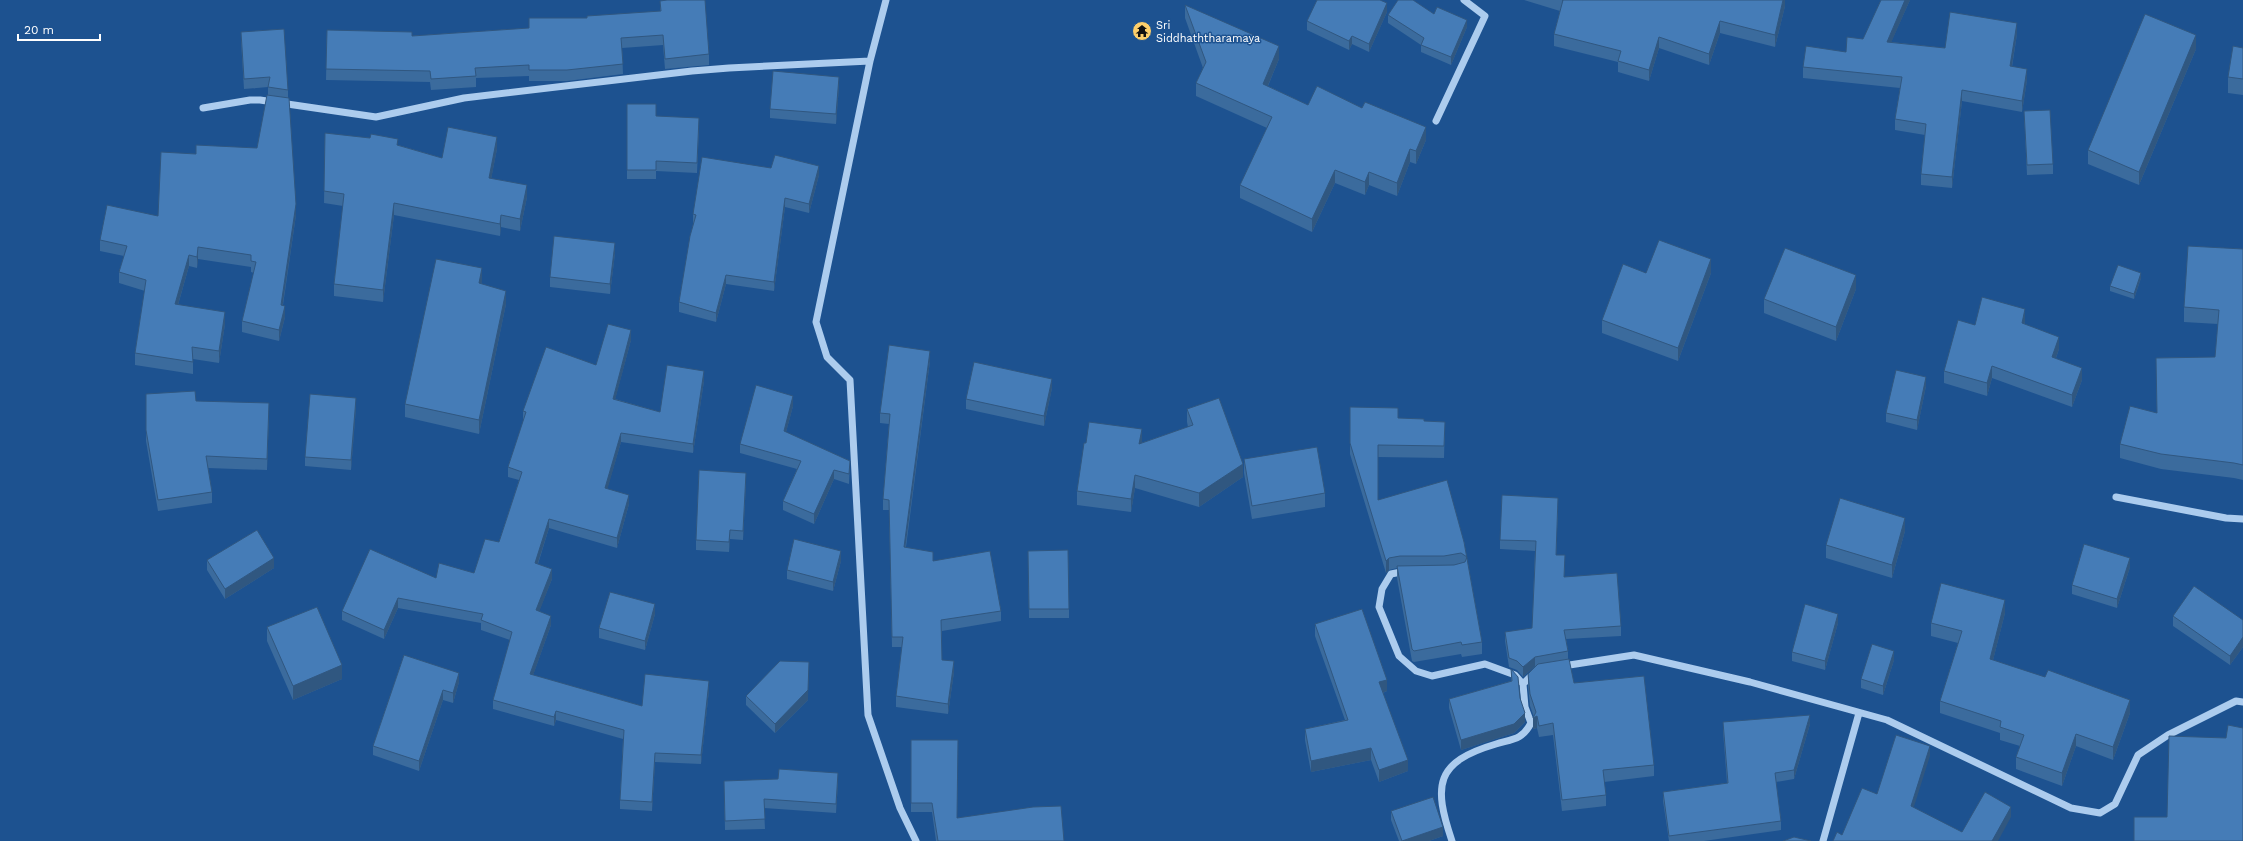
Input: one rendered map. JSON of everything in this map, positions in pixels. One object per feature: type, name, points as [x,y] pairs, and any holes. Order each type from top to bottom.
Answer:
[{"type":"street","points":[[886,0],[870,61],[816,322],[827,357],[850,380],[868,715],[900,808],[916,841]]},
{"type":"street","points":[[1436,122],[1485,16],[1464,0]]},
{"type":"street","points":[[203,108],[250,100],[260,100],[376,117],[464,98],[574,85],[729,68],[870,61]]},
{"type":"street","points":[[2116,496],[2226,518],[2243,519]]},
{"type":"street","points":[[1414,572],[1391,574],[1382,589],[1379,607],[1399,656],[1416,670],[1432,676],[1485,664],[1515,675],[1523,684],[1525,707],[1531,723],[1525,734],[1476,751],[1458,760],[1444,775],[1441,796],[1445,821],[1452,841]]},
{"type":"street","points":[[1559,667],[1634,655],[1750,682],[1887,720],[2071,808],[2100,813],[2115,804],[2122,786],[2138,755],[2168,735],[2236,701],[2243,702]]},
{"type":"street","points":[[1523,684],[1536,671],[1543,669]]},
{"type":"street","points":[[1823,841],[1859,713]]},
{"type":"building","points":[[705,0],[709,54],[665,59],[663,35],[621,38],[623,64],[567,70],[529,70],[529,65],[475,68],[476,76],[431,79],[430,71],[326,69],[327,30],[412,32],[412,36],[529,28],[529,18],[587,18],[587,16],[661,11],[660,1]]},
{"type":"building","points":[[1317,0],[1380,0],[1387,3],[1369,44],[1352,36],[1349,41],[1307,21]]},
{"type":"building","points":[[1398,0],[1413,0],[1434,14],[1437,7],[1467,20],[1451,57],[1421,45],[1424,38],[1388,15]]},
{"type":"building","points":[[1563,0],[1783,0],[1775,35],[1720,21],[1709,54],[1659,37],[1649,70],[1618,61],[1621,51],[1554,34]]},
{"type":"building","points":[[1881,0],[1905,0],[1887,42],[1945,48],[1950,12],[2017,23],[2010,66],[2027,69],[2022,101],[1962,90],[1952,177],[1921,174],[1926,124],[1895,119],[1902,77],[1803,67],[1806,46],[1846,52],[1847,37],[1863,39]]},
{"type":"building","points":[[1185,5],[1279,46],[1263,84],[1308,105],[1317,86],[1362,108],[1365,102],[1426,127],[1416,151],[1410,149],[1397,183],[1369,172],[1365,182],[1335,170],[1312,219],[1240,185],[1272,117],[1196,83],[1206,62]]},
{"type":"building","points":[[2145,14],[2196,35],[2139,172],[2088,150]]},
{"type":"building","points":[[284,29],[288,90],[268,87],[270,77],[244,79],[241,32]]},
{"type":"building","points":[[2233,46],[2243,48],[2243,79],[2228,77]]},
{"type":"building","points":[[773,71],[839,77],[836,114],[770,109]]},
{"type":"building","points":[[267,95],[289,98],[296,204],[281,305],[285,306],[279,330],[242,321],[256,262],[251,261],[251,255],[198,247],[197,257],[189,255],[175,304],[225,312],[219,351],[192,347],[193,362],[135,353],[146,280],[119,272],[127,246],[100,240],[107,205],[158,216],[161,152],[196,154],[196,145],[257,148]]},
{"type":"building","points":[[627,104],[656,104],[656,116],[699,118],[697,163],[656,161],[656,170],[627,170]]},
{"type":"building","points":[[2050,110],[2053,164],[2027,165],[2024,111]]},
{"type":"building","points":[[448,127],[497,137],[489,178],[527,185],[520,219],[501,215],[500,224],[394,203],[383,290],[334,284],[344,194],[324,191],[325,133],[370,138],[371,134],[398,139],[397,145],[442,158]]},
{"type":"building","points":[[775,155],[819,166],[809,204],[785,198],[774,282],[726,275],[716,313],[679,302],[690,236],[696,215],[693,214],[702,157],[771,168]]},
{"type":"building","points":[[554,236],[615,243],[610,284],[550,277]]},
{"type":"building","points":[[1659,240],[1711,259],[1678,348],[1602,320],[1623,264],[1646,273]]},
{"type":"building","points":[[2188,246],[2243,249],[2243,465],[2161,454],[2120,444],[2130,406],[2157,413],[2156,358],[2215,357],[2219,310],[2184,307]]},
{"type":"building","points":[[1785,248],[1856,275],[1836,327],[1764,299]]},
{"type":"building","points":[[436,259],[482,268],[479,283],[506,291],[479,420],[405,404]]},
{"type":"building","points":[[2118,265],[2141,273],[2134,294],[2110,286]]},
{"type":"building","points":[[1982,297],[2025,309],[2022,323],[2059,337],[2052,357],[2082,368],[2072,395],[1992,366],[1987,383],[1944,371],[1958,320],[1975,325]]},
{"type":"building","points":[[608,324],[631,330],[613,399],[660,412],[667,365],[704,371],[693,444],[621,433],[605,488],[629,495],[617,538],[549,519],[535,563],[552,569],[536,610],[551,616],[530,674],[642,706],[645,674],[709,681],[701,755],[655,753],[652,802],[620,800],[624,730],[556,711],[554,717],[493,700],[512,632],[481,620],[483,614],[398,598],[384,630],[342,611],[370,549],[436,578],[439,563],[474,573],[485,539],[499,542],[522,472],[508,467],[526,412],[523,411],[546,347],[596,365]]},
{"type":"building","points":[[889,345],[930,351],[904,547],[933,552],[933,561],[990,551],[1001,611],[941,620],[942,660],[954,661],[948,704],[896,696],[903,637],[892,637],[889,500],[883,499],[890,414],[880,413]]},
{"type":"building","points":[[974,362],[1052,379],[1044,416],[966,399]]},
{"type":"building","points":[[1896,370],[1926,377],[1917,420],[1886,413]]},
{"type":"building","points":[[756,385],[793,396],[784,431],[850,461],[849,474],[834,470],[814,514],[783,501],[801,461],[740,444]]},
{"type":"building","points":[[195,391],[196,401],[269,403],[267,459],[206,456],[212,492],[158,500],[146,430],[146,394]]},
{"type":"building","points":[[310,394],[356,398],[351,460],[305,457]]},
{"type":"building","points":[[1219,398],[1243,464],[1199,493],[1135,475],[1131,499],[1077,491],[1084,443],[1086,443],[1089,422],[1142,429],[1139,444],[1193,425],[1187,409]]},
{"type":"building","points":[[1350,407],[1398,408],[1398,418],[1424,419],[1424,421],[1445,422],[1444,446],[1378,445],[1378,500],[1447,480],[1467,557],[1461,553],[1444,556],[1400,556],[1389,558],[1386,561],[1350,443]]},
{"type":"building","points":[[1317,447],[1325,493],[1252,506],[1244,459]]},
{"type":"building","points":[[699,470],[746,473],[743,531],[730,530],[729,542],[696,540]]},
{"type":"building","points":[[1502,495],[1558,498],[1556,555],[1565,555],[1564,577],[1617,573],[1621,626],[1564,630],[1568,651],[1535,657],[1523,667],[1517,661],[1509,658],[1505,632],[1532,628],[1536,541],[1500,540]]},
{"type":"building","points":[[1840,498],[1905,518],[1892,565],[1826,545]]},
{"type":"building","points":[[257,530],[274,558],[225,589],[207,560]]},
{"type":"building","points":[[794,539],[841,551],[833,582],[787,570]]},
{"type":"building","points":[[2084,544],[2130,558],[2117,599],[2072,585]]},
{"type":"building","points":[[1068,550],[1069,609],[1029,609],[1028,551]]},
{"type":"building","points":[[1467,558],[1482,642],[1462,645],[1461,642],[1414,651],[1412,649],[1397,566],[1454,565],[1465,562]]},
{"type":"building","points":[[1941,583],[2005,600],[1990,659],[2045,677],[2048,670],[2130,700],[2113,747],[2076,734],[2062,773],[2016,757],[2024,735],[2000,727],[2001,721],[1940,701],[1962,631],[1931,623]]},
{"type":"building","points":[[2194,586],[2243,620],[2243,637],[2230,656],[2173,616]]},
{"type":"building","points":[[610,592],[655,604],[645,641],[599,628]]},
{"type":"building","points":[[1805,604],[1838,614],[1825,661],[1792,652]]},
{"type":"building","points":[[317,607],[342,665],[293,686],[267,627]]},
{"type":"building","points":[[1362,609],[1387,680],[1379,682],[1408,760],[1379,770],[1371,748],[1311,761],[1305,729],[1348,720],[1315,624]]},
{"type":"building","points":[[1872,644],[1894,651],[1883,686],[1861,679]]},
{"type":"building","points":[[404,655],[459,673],[453,693],[443,690],[419,761],[373,746]]},
{"type":"building","points":[[1569,659],[1574,683],[1644,676],[1654,765],[1603,770],[1606,795],[1562,800],[1553,723],[1539,726],[1537,716],[1533,718],[1536,712],[1530,694],[1528,674],[1538,664]]},
{"type":"building","points":[[780,661],[809,662],[808,690],[775,724],[746,696]]},
{"type":"building","points":[[1511,669],[1518,677],[1520,698],[1525,713],[1514,724],[1461,740],[1449,699],[1512,681]]},
{"type":"building","points":[[1810,715],[1794,770],[1775,773],[1781,821],[1669,836],[1663,792],[1728,783],[1723,722]]},
{"type":"building","points":[[2228,725],[2243,728],[2243,841],[2134,841],[2134,817],[2167,817],[2169,736],[2226,738]]},
{"type":"building","points":[[1896,735],[1930,746],[1911,806],[1962,832],[1985,792],[2011,807],[1992,841],[1833,841],[1837,832],[1842,835],[1862,788],[1877,794]]},
{"type":"building","points":[[911,740],[958,740],[957,818],[1033,807],[1061,806],[1064,841],[938,841],[932,803],[911,803]]},
{"type":"building","points":[[779,769],[838,773],[836,804],[764,799],[765,819],[725,821],[724,781],[778,779]]},
{"type":"building","points":[[1433,797],[1443,827],[1402,841],[1391,811]]},
{"type":"building","points":[[1794,837],[1811,841],[1783,841]]},
{"type":"place","name":"Sri Siddhaththaramaya","points":[[1142,31]]}]
